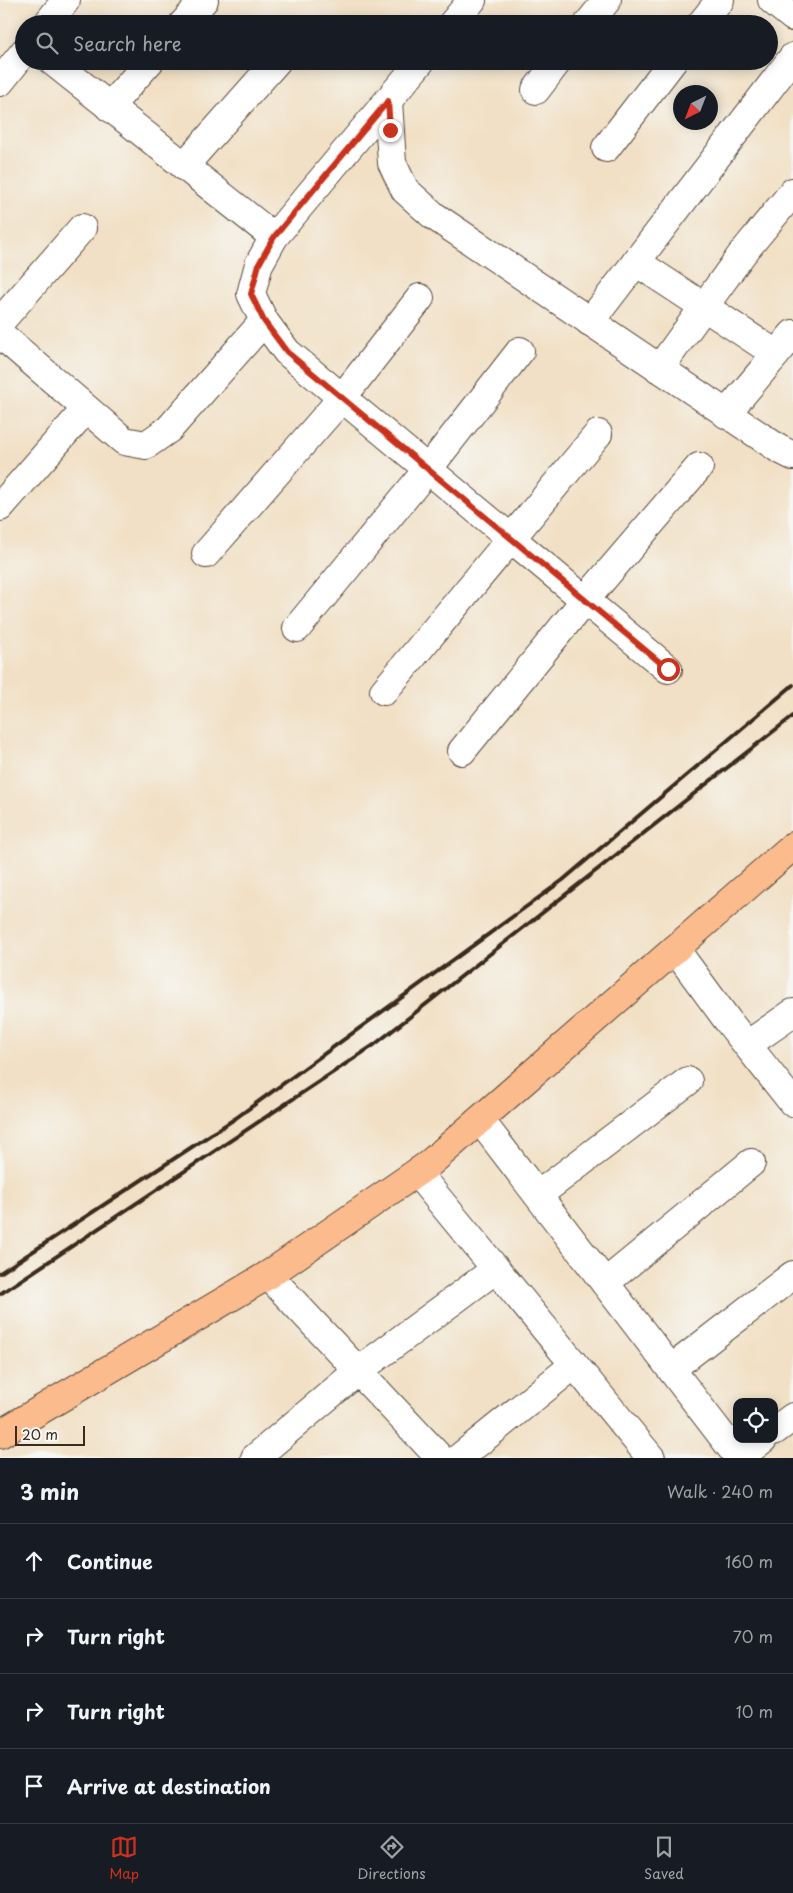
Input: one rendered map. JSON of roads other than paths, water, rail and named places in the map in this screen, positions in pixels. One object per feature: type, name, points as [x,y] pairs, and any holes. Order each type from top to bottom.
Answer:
[{"type":"main road","points":[[0,1434],[268,1275],[417,1173],[793,846]]},
{"type":"street","points":[[54,15],[66,0]]},
{"type":"street","points":[[191,15],[204,0]]},
{"type":"street","points":[[460,15],[472,0]]},
{"type":"street","points":[[595,15],[607,0]]},
{"type":"street","points":[[708,15],[720,0]]},
{"type":"street","points":[[590,322],[793,57]]},
{"type":"street","points":[[0,82],[15,63]]},
{"type":"street","points":[[63,70],[274,237]]},
{"type":"street","points":[[109,107],[142,70]]},
{"type":"street","points":[[184,166],[269,70]]},
{"type":"street","points":[[414,70],[274,237],[259,264],[251,294],[264,321],[287,352],[668,669]]},
{"type":"street","points":[[536,90],[551,70]]},
{"type":"street","points":[[606,148],[666,70]]},
{"type":"street","points":[[388,101],[392,162],[405,190],[434,216],[778,449],[793,456]]},
{"type":"street","points":[[659,369],[742,254],[793,192]]},
{"type":"street","points":[[0,322],[82,228]]},
{"type":"street","points":[[636,262],[703,306],[785,344],[726,414]]},
{"type":"street","points":[[206,554],[342,398],[420,298]]},
{"type":"street","points":[[0,334],[124,441],[146,445],[169,429],[264,321]]},
{"type":"street","points":[[297,628],[428,469],[520,351]]},
{"type":"street","points":[[0,507],[86,409]]},
{"type":"street","points":[[384,691],[598,434]]},
{"type":"street","points":[[462,751],[585,600],[698,467]]},
{"type":"street","points":[[675,949],[793,1103]]},
{"type":"street","points":[[747,1045],[793,1013]]},
{"type":"street","points":[[538,1195],[688,1081]]},
{"type":"street","points":[[480,1120],[739,1458],[758,1443]]},
{"type":"street","points":[[605,1283],[751,1163]]},
{"type":"street","points":[[417,1173],[574,1365],[643,1456]]},
{"type":"street","points":[[255,1458],[358,1371],[496,1269]]},
{"type":"street","points":[[268,1275],[440,1458]]},
{"type":"street","points":[[671,1369],[793,1275]]},
{"type":"street","points":[[459,1458],[574,1365]]},
{"type":"street","points":[[778,1428],[793,1416]]},
{"type":"railway","points":[[0,1273],[236,1118],[563,880],[793,685]]},
{"type":"railway","points":[[0,1294],[374,1045],[793,716]]}]
